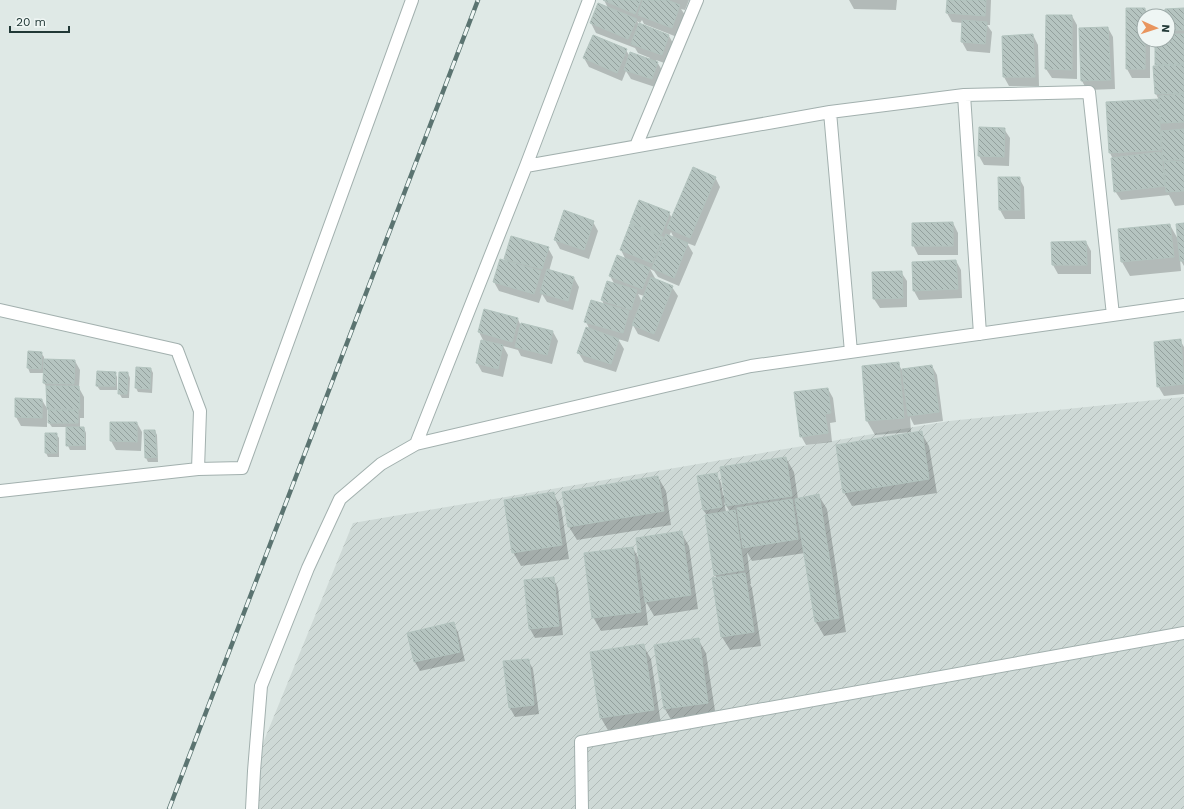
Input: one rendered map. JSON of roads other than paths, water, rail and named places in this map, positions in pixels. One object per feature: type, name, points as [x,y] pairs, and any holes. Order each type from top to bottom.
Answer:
[{"type":"street","points":[[0,490],[198,469],[242,468],[412,0]]},
{"type":"street","points":[[416,444],[526,166],[588,0]]},
{"type":"street","points":[[636,146],[697,0]]},
{"type":"street","points":[[526,166],[830,112],[964,95],[1089,92],[1113,315]]},
{"type":"street","points":[[964,95],[980,334]]},
{"type":"street","points":[[830,112],[852,352]]},
{"type":"street","points":[[252,809],[261,686],[308,568],[340,499],[381,464],[416,444],[751,366],[1184,304]]},
{"type":"street","points":[[0,310],[177,350],[200,410],[198,469]]},
{"type":"street","points":[[582,809],[581,742],[1184,633]]},
{"type":"railway","points":[[169,809],[478,0]]}]
